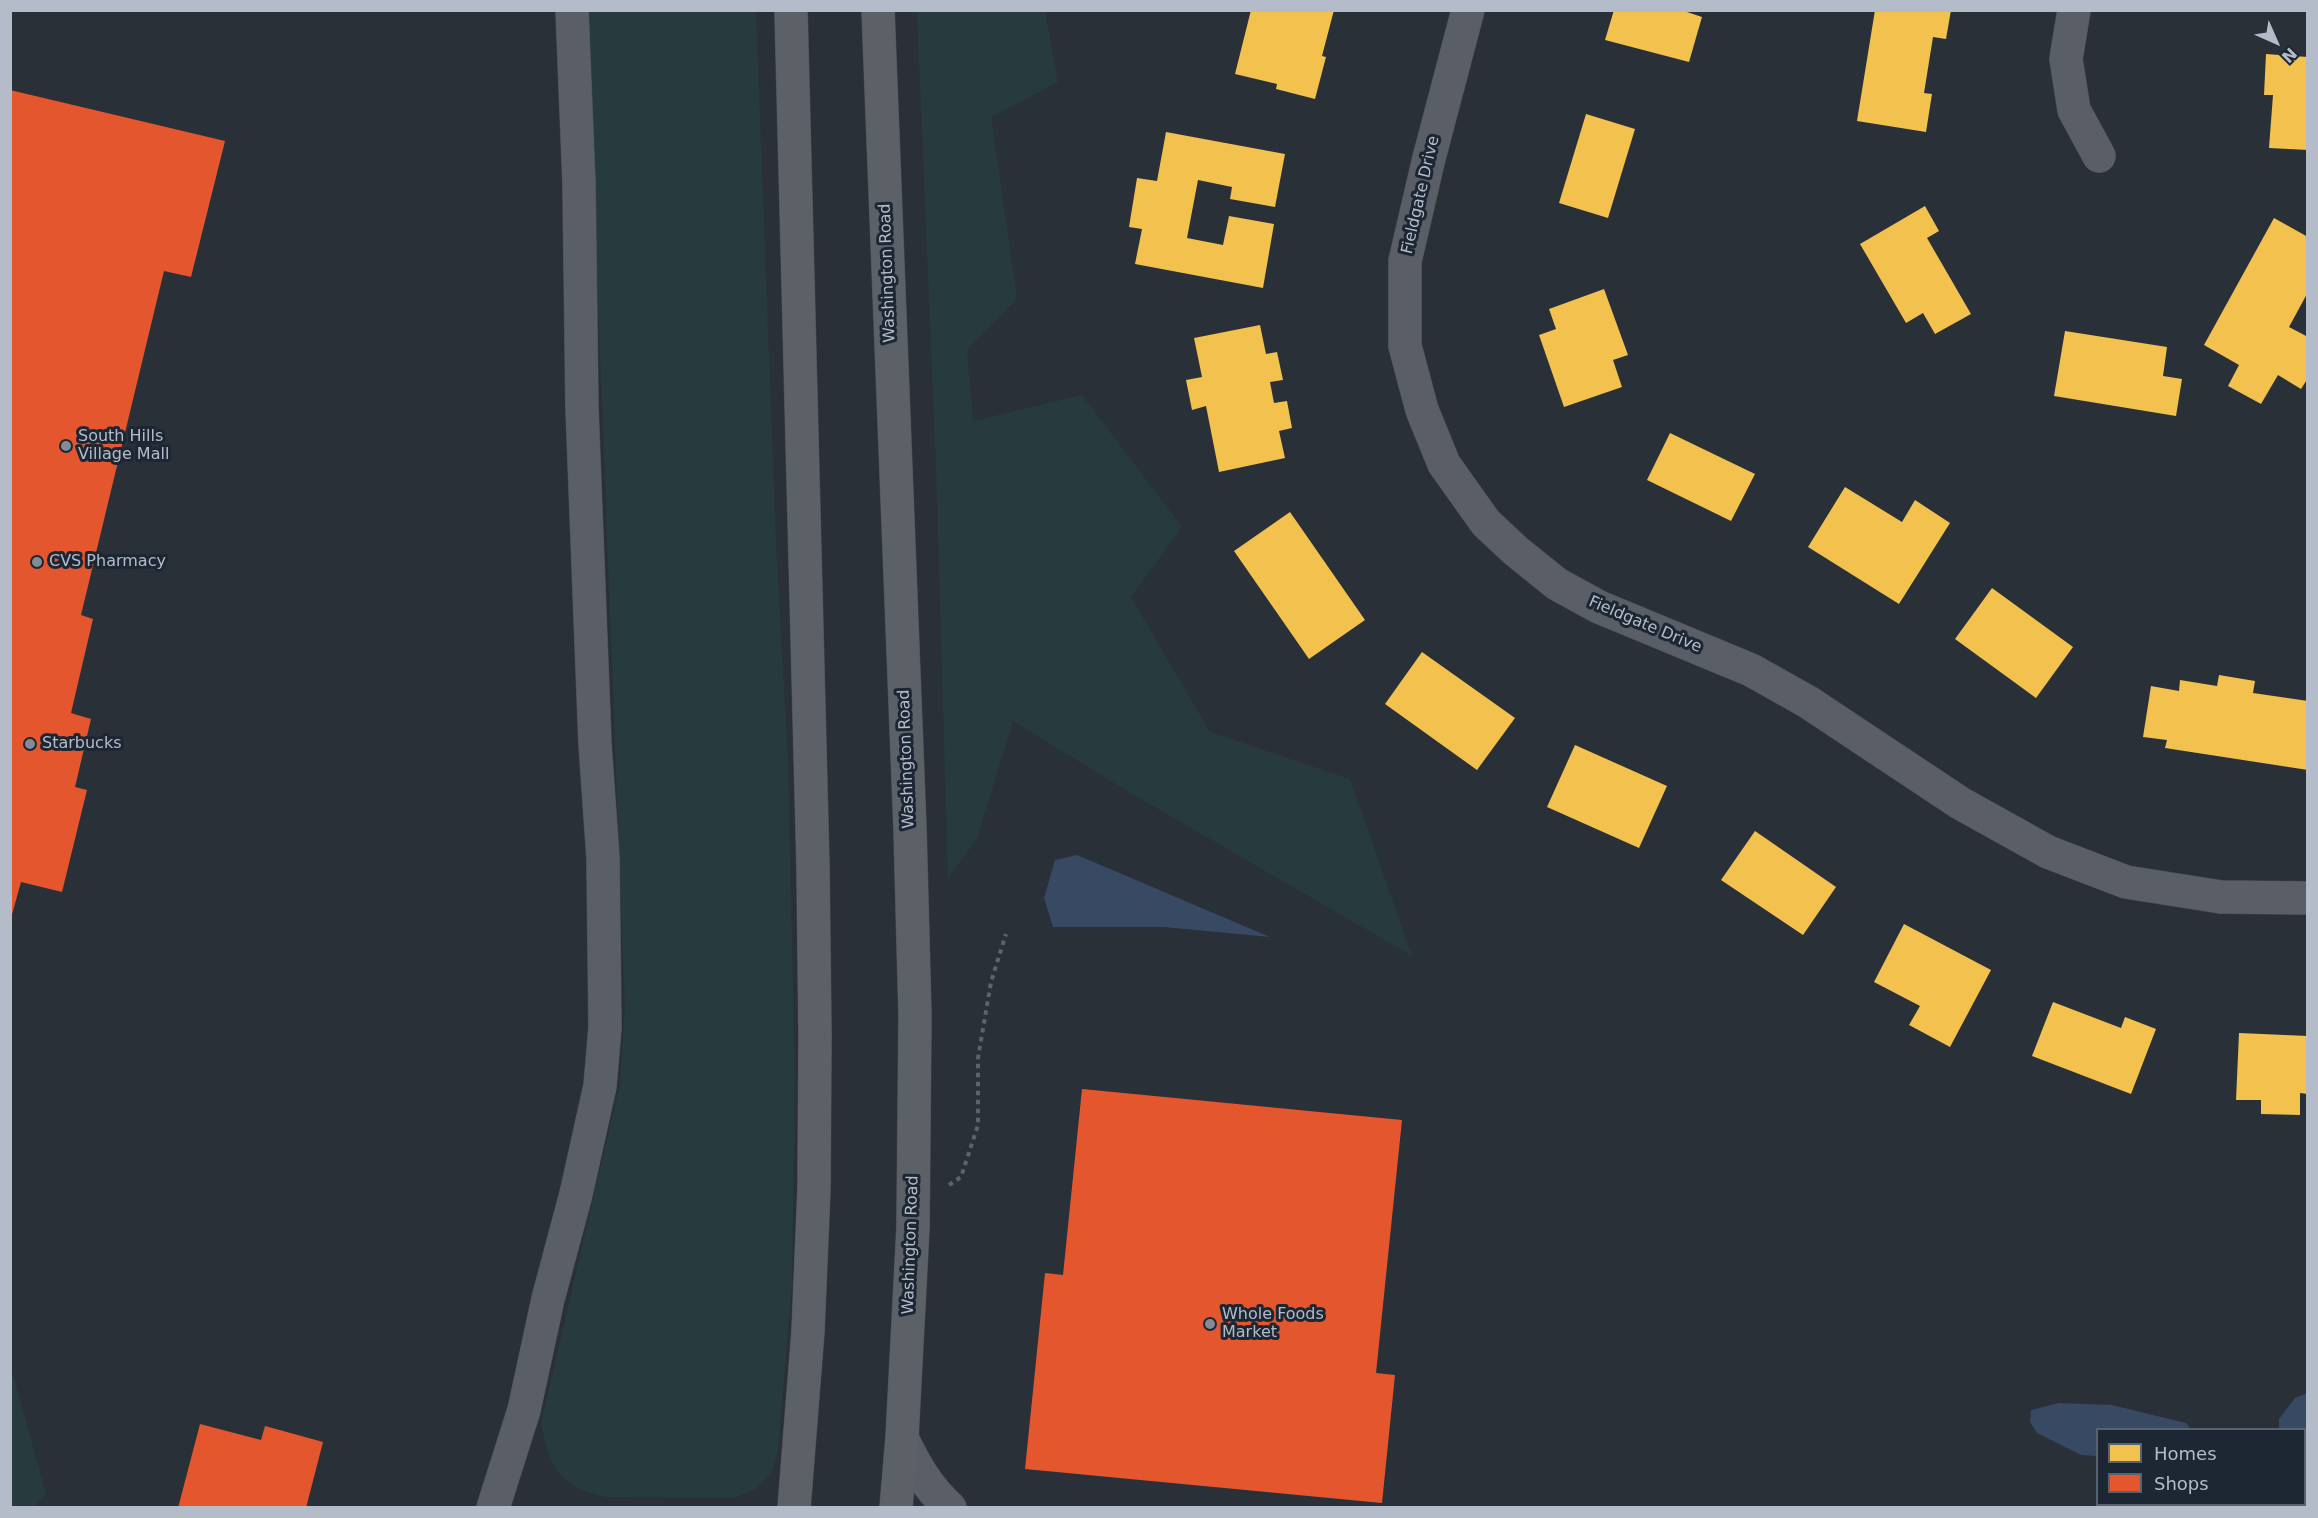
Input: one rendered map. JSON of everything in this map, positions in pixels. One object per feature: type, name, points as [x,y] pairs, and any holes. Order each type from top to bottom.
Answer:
[{"type":"main road","points":[[791,10],[813,867],[815,1035],[808,1331],[794,1508]]},
{"type":"main road","name":"Washington Road","points":[[878,10],[910,829],[915,1015],[913,1227],[896,1508]]},
{"type":"street","points":[[494,1508],[524,1410],[548,1299],[576,1194],[600,1086],[605,1028],[603,858],[594,722],[582,409],[579,196],[572,10]]},
{"type":"street","name":"Fieldgate Drive","points":[[1468,10],[1405,261],[1405,346],[1422,410],[1444,464],[1486,523],[1557,584],[1599,607],[1750,670],[1808,702],[1960,803],[2048,852],[2126,882],[2221,897],[2307,898]]},
{"type":"street","points":[[2074,10],[2066,59],[2074,110],[2099,156]]},
{"type":"street","points":[[902,1438],[921,1476],[950,1508]]},
{"type":"path","points":[[946,1187],[961,1177],[978,1125],[978,1058],[992,982],[1006,934]]},
{"type":"green space","points":[[587,11],[756,11],[776,541],[788,761],[795,1081],[792,1282],[778,1451],[771,1474],[756,1489],[734,1498],[605,1497],[589,1493],[566,1481],[559,1473],[548,1452],[541,1423],[620,1084],[625,1007]]},
{"type":"green space","points":[[917,11],[1045,11],[1058,82],[991,117],[1017,299],[967,350],[973,421],[1082,395],[1182,527],[1131,597],[1210,732],[1350,779],[1412,956],[1127,791],[1013,721],[977,839],[948,878],[936,465]]},
{"type":"green space","points":[[10,1364],[46,1494],[35,1507],[11,1507]]},
{"type":"water","points":[[1077,855],[1270,937],[1164,927],[1053,927],[1044,898],[1055,860]]},
{"type":"water","points":[[2307,1393],[2307,1479],[2306,1428],[2279,1428],[2279,1419],[2295,1398]]},
{"type":"water","points":[[2059,1403],[2112,1405],[2186,1423],[2190,1428],[2096,1428],[2096,1456],[2081,1455],[2037,1433],[2030,1422],[2031,1410]]},
{"type":"building: Homes","points":[[1251,10],[1334,10],[1322,56],[1326,57],[1315,99],[1276,89],[1277,84],[1235,74]]},
{"type":"building: Homes","points":[[1614,10],[1681,10],[1702,17],[1689,62],[1605,40]]},
{"type":"building: Homes","points":[[1875,10],[1951,10],[1946,39],[1933,37],[1924,93],[1932,94],[1926,132],[1857,121]]},
{"type":"building: Homes","points":[[2266,54],[2308,57],[2308,150],[2269,148],[2273,95],[2264,95]]},
{"type":"building: Homes","points":[[1586,114],[1635,129],[1608,218],[1559,203]]},
{"type":"building: Homes","points":[[1166,132],[1285,154],[1275,207],[1230,199],[1232,187],[1198,180],[1187,238],[1223,245],[1229,216],[1274,224],[1263,288],[1135,264],[1142,229],[1129,227],[1137,178],[1157,181]]},
{"type":"building: Homes","points":[[1925,206],[1939,231],[1927,238],[1971,314],[1935,334],[1923,313],[1906,323],[1860,244]]},
{"type":"building: Homes","points":[[2274,218],[2308,237],[2308,292],[2289,327],[2308,337],[2308,378],[2301,389],[2278,375],[2261,404],[2228,386],[2239,365],[2204,345]]},
{"type":"building: Homes","points":[[1604,289],[1628,355],[1613,360],[1622,387],[1564,407],[1539,335],[1556,329],[1549,309]]},
{"type":"building: Homes","points":[[1260,325],[1266,354],[1277,352],[1283,380],[1270,382],[1274,403],[1287,401],[1292,428],[1279,431],[1285,458],[1219,472],[1206,406],[1192,410],[1186,380],[1202,377],[1194,338]]},
{"type":"building: Homes","points":[[2065,331],[2167,347],[2163,376],[2182,379],[2176,416],[2054,396]]},
{"type":"building: Homes","points":[[1670,433],[1755,474],[1731,521],[1647,480]]},
{"type":"building: Homes","points":[[1845,487],[1902,522],[1915,500],[1950,523],[1899,604],[1808,547]]},
{"type":"building: Homes","points":[[1290,512],[1365,620],[1309,659],[1234,551]]},
{"type":"building: Homes","points":[[1992,588],[2073,647],[2036,698],[1955,639]]},
{"type":"building: Homes","points":[[1422,652],[1515,718],[1477,770],[1385,704]]},
{"type":"building: Homes","points":[[2219,675],[2255,681],[2253,693],[2308,701],[2308,770],[2165,748],[2167,740],[2143,737],[2151,686],[2179,691],[2180,680],[2217,686]]},
{"type":"building: Homes","points":[[1575,745],[1667,786],[1639,848],[1547,807]]},
{"type":"building: Homes","points":[[1755,831],[1836,887],[1803,935],[1721,880]]},
{"type":"building: Homes","points":[[1904,924],[1991,970],[1950,1047],[1909,1025],[1920,1006],[1874,982]]},
{"type":"building: Homes","points":[[2053,1002],[2121,1028],[2125,1017],[2156,1029],[2131,1094],[2032,1056]]},
{"type":"building: Homes","points":[[2239,1033],[2308,1036],[2308,1094],[2300,1093],[2300,1115],[2261,1114],[2261,1100],[2236,1100]]},
{"type":"building: Shops","name":"South Hills Village Mall","points":[[10,90],[225,141],[191,277],[164,271],[81,615],[93,619],[71,713],[91,719],[75,787],[87,790],[62,892],[21,882],[11,918]]},
{"type":"building: Shops","name":"Whole Foods Market","points":[[1082,1089],[1402,1120],[1376,1373],[1395,1375],[1382,1503],[1025,1469],[1045,1273],[1063,1275]]},
{"type":"building: Shops","points":[[200,1424],[261,1440],[265,1426],[323,1442],[306,1508],[178,1508]]},
{"type":"place","name":"South Hills Village Mall","points":[[66,446]]},
{"type":"place","name":"CVS Pharmacy","points":[[37,562]]},
{"type":"place","name":"Starbucks","points":[[30,744]]},
{"type":"place","name":"Whole Foods Market","points":[[1210,1324]]}]
